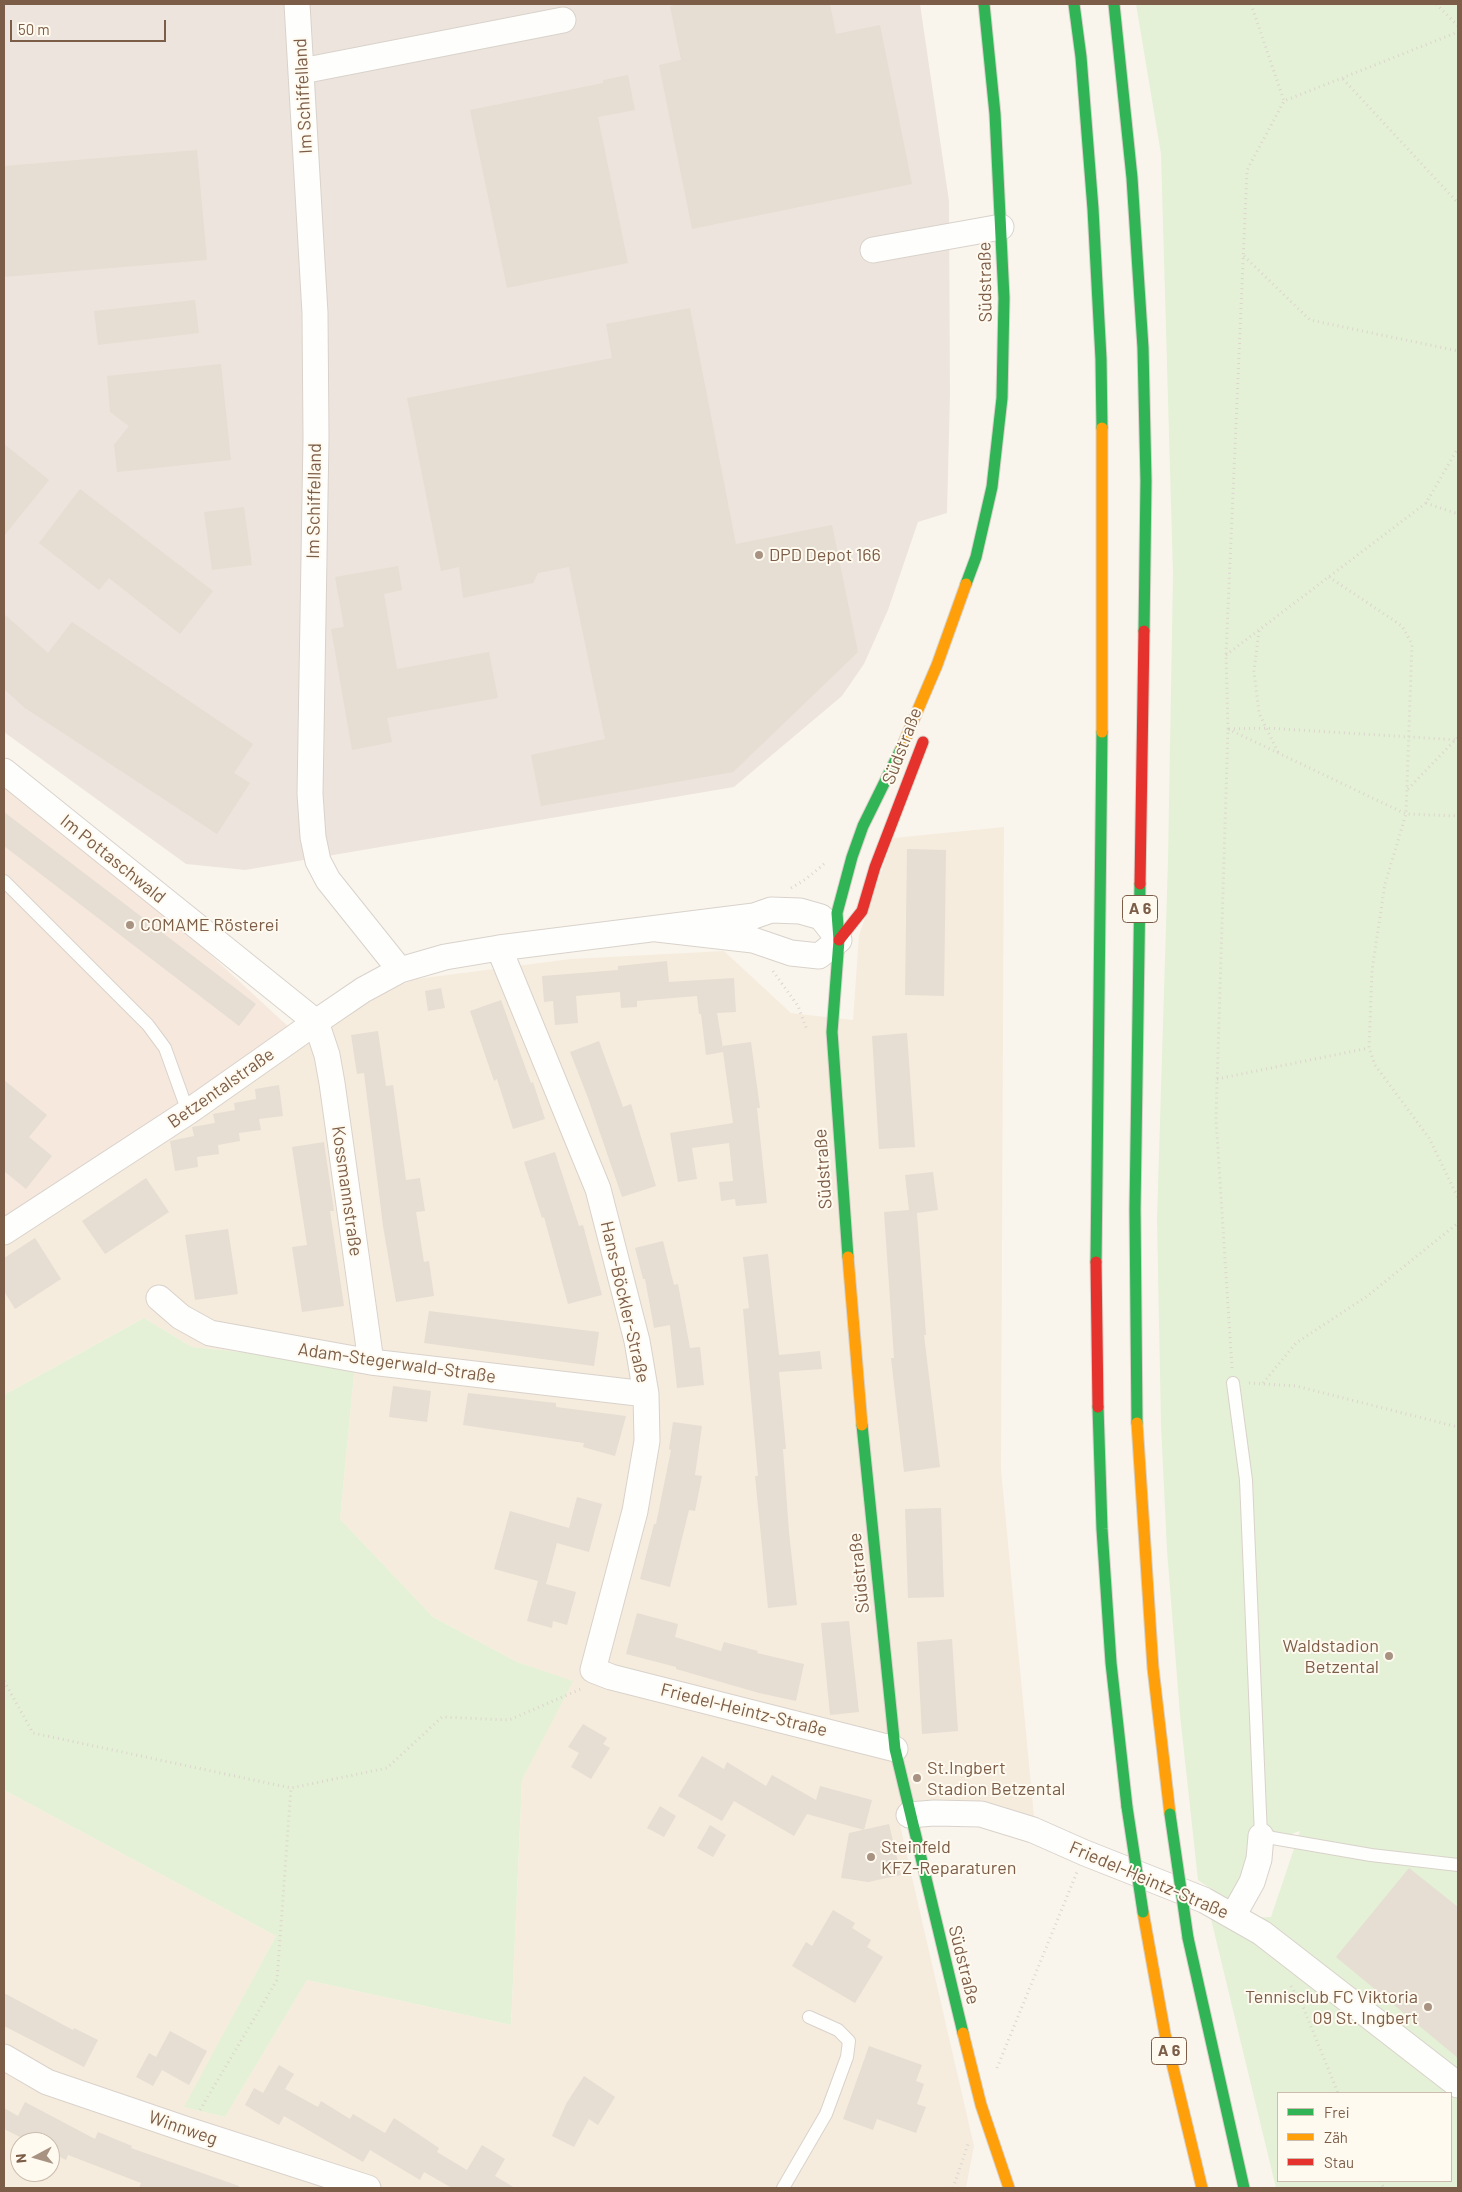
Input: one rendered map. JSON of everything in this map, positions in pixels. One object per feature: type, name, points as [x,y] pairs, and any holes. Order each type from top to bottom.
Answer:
[{"type":"main road","name":"Südstraße","points":[[984,4],[995,114],[1004,298],[1002,398],[992,488],[976,557],[937,665],[898,756],[863,826],[852,857],[837,914],[839,940],[832,1032],[842,1191],[857,1376],[895,1749],[909,1815],[982,2105],[1009,2188]]},
{"type":"main road","name":"A 6","points":[[1074,4],[1081,56],[1093,209],[1101,359],[1103,612],[1096,1251],[1102,1530],[1111,1663],[1127,1808],[1165,2034],[1202,2188]]},
{"type":"main road","name":"A 6","points":[[1114,4],[1132,178],[1143,348],[1146,481],[1135,1209],[1137,1430],[1153,1668],[1170,1814],[1188,1938],[1244,2188]]},
{"type":"main road","name":"Südstraße","points":[[975,591],[976,557]]},
{"type":"main road","name":"Südstraße","points":[[839,940],[862,912],[875,867],[927,730]]},
{"type":"street","name":"Im Schiffelland","points":[[297,4],[315,313],[316,438],[310,794],[313,836],[318,861],[328,880],[400,970]]},
{"type":"street","points":[[302,71],[563,20]]},
{"type":"street","points":[[873,250],[1001,227]]},
{"type":"street","name":"Im Pottaschwald","points":[[4,771],[316,1022]]},
{"type":"street","points":[[771,910],[800,911],[821,917],[839,940],[819,956],[791,953],[753,940],[657,929],[754,916],[771,910]]},
{"type":"street","name":"Betzentalstraße","points":[[6,1228],[188,1112],[363,990],[400,970],[445,957],[499,948],[657,929]]},
{"type":"street","name":"Hans-Böckler-Straße","points":[[499,948],[598,1189],[637,1341],[646,1394],[647,1441],[602,1674]]},
{"type":"street","name":"Kossmannstraße","points":[[316,1022],[327,1055],[332,1083],[371,1362]]},
{"type":"street","name":"Adam-Stegerwald-Straße","points":[[160,1298],[181,1317],[210,1333],[371,1362],[646,1394]]},
{"type":"street","name":"Friedel-Heintz-Straße","points":[[602,1674],[895,1749]]},
{"type":"street","name":"Friedel-Heintz-Straße","points":[[909,1815],[934,1813],[980,1814],[1033,1830],[1085,1853],[1204,1900],[1262,1933],[1458,2085]]},
{"type":"street","points":[[1233,1916],[1252,1882],[1259,1859],[1261,1836]]},
{"type":"street","name":"Winnweg","points":[[4,2057],[48,2082],[188,2130],[368,2188]]},
{"type":"lane","points":[[4,881],[148,1025],[165,1048],[188,1112]]},
{"type":"lane","points":[[1233,1383],[1246,1480],[1261,1836],[1371,1855],[1458,1865]]},
{"type":"lane","points":[[783,2188],[826,2114],[847,2057],[848,2042],[838,2030],[809,2017]]},
{"type":"path","points":[[1251,4],[1284,101]]},
{"type":"path","points":[[1436,4],[1458,26]]},
{"type":"path","points":[[1458,32],[1284,101],[1247,170],[1226,655],[1228,729],[1216,1118],[1233,1383],[1296,1386],[1458,1427]]},
{"type":"path","points":[[1343,79],[1458,203]]},
{"type":"path","points":[[1244,256],[1310,320],[1458,351]]},
{"type":"path","points":[[1226,655],[1426,503],[1458,448]]},
{"type":"path","points":[[1426,503],[1458,514]]},
{"type":"path","points":[[1329,577],[1402,626],[1412,644],[1406,814],[1385,884],[1372,970],[1369,1048],[1375,1066],[1428,1138],[1458,1198]]},
{"type":"path","points":[[1260,630],[1254,671],[1259,713],[1278,753]]},
{"type":"path","points":[[1228,729],[1266,728],[1457,739]]},
{"type":"path","points":[[1228,729],[1406,814],[1458,816]]},
{"type":"path","points":[[1407,790],[1457,739]]},
{"type":"path","points":[[1217,1079],[1369,1048]]},
{"type":"path","points":[[1263,1383],[1296,1343],[1366,1297],[1458,1223]]},
{"type":"path","points":[[4,1681],[33,1733],[291,1788],[387,1768],[442,1717],[509,1720],[602,1674]]},
{"type":"path","points":[[188,2130],[277,1980],[291,1788]]},
{"type":"path","points":[[996,2069],[1085,1853]]},
{"type":"path","points":[[1291,1985],[1338,2092]]},
{"type":"shaded area","points":[[4,4],[920,4],[949,201],[950,395],[947,513],[918,522],[888,610],[864,664],[842,696],[734,787],[245,870],[186,864],[4,732]]},
{"type":"shaded area","points":[[4,769],[101,854],[291,1029],[4,1224]]},
{"type":"shaded area","points":[[1004,827],[1001,1469],[1034,1816],[900,1825],[974,2146],[966,2188],[4,2188],[4,1790],[276,1936],[185,2107],[225,2117],[307,1980],[511,2025],[522,1780],[572,1681],[517,1662],[433,1617],[340,1519],[355,1364],[192,1347],[144,1318],[4,1395],[4,1224],[291,1029],[416,979],[570,959],[724,951],[791,1013],[853,1020],[859,935],[893,838]]},
{"type":"green space","points":[[1136,4],[1458,4],[1458,2188],[1276,2188],[1211,1919],[1271,1917],[1300,1831],[1249,1849],[1240,1909],[1198,1880],[1180,1715],[1167,1550],[1161,1425],[1157,1219],[1168,861],[1173,574],[1161,154]]},
{"type":"green space","points":[[144,1318],[192,1347],[355,1364],[340,1519],[433,1617],[517,1662],[573,1681],[522,1780],[511,2025],[307,1980],[225,2117],[184,2107],[276,1936],[4,1790],[4,1395]]},
{"type":"building","points":[[679,4],[830,4],[836,34],[880,25],[912,184],[692,229],[659,65],[681,60],[670,6]]},
{"type":"building","points":[[628,75],[635,110],[598,117],[628,263],[507,288],[470,110],[603,83],[603,80]]},
{"type":"building","points":[[197,150],[207,260],[4,277],[4,166]]},
{"type":"building","points":[[195,300],[199,333],[98,345],[94,311]]},
{"type":"building","name":"DPD Depot 166","points":[[690,308],[736,544],[832,525],[858,652],[733,772],[541,806],[531,755],[605,739],[569,567],[538,573],[533,583],[463,598],[459,567],[441,571],[407,398],[612,358],[606,324]]},
{"type":"building","points":[[221,364],[231,460],[117,472],[114,445],[129,426],[110,412],[107,376]]},
{"type":"building","points":[[4,444],[49,480],[4,536]]},
{"type":"building","points":[[80,489],[213,591],[180,634],[109,578],[99,590],[39,543]]},
{"type":"building","points":[[244,507],[252,565],[212,570],[204,512]]},
{"type":"building","points":[[398,566],[402,590],[384,594],[397,669],[489,652],[498,698],[387,718],[392,742],[352,750],[331,629],[344,627],[335,577]]},
{"type":"building","points":[[4,614],[48,653],[72,622],[253,744],[234,773],[250,783],[217,834],[25,708],[4,689]]},
{"type":"building","name":"COMAME Rösterei","points":[[4,812],[256,1004],[239,1026],[4,846]]},
{"type":"building","points":[[907,849],[946,850],[944,996],[905,995]]},
{"type":"building","points":[[667,961],[669,982],[734,978],[736,1012],[717,1013],[723,1046],[751,1042],[760,1108],[757,1108],[767,1203],[736,1206],[735,1199],[721,1201],[719,1182],[733,1181],[729,1143],[692,1148],[697,1179],[678,1182],[670,1133],[733,1123],[723,1052],[706,1055],[697,996],[637,1001],[637,1007],[621,1008],[620,992],[576,996],[578,1023],[555,1025],[553,1001],[544,1002],[542,976],[618,970],[618,966]]},
{"type":"building","points":[[441,988],[445,1008],[428,1011],[425,991]]},
{"type":"building","points":[[501,1000],[531,1083],[533,1082],[545,1119],[513,1129],[497,1079],[494,1081],[470,1011]]},
{"type":"building","points":[[378,1031],[386,1086],[393,1085],[406,1180],[420,1178],[425,1211],[416,1212],[424,1262],[429,1261],[434,1296],[396,1302],[383,1226],[364,1073],[357,1074],[351,1035]]},
{"type":"building","points":[[907,1033],[915,1147],[879,1149],[872,1036]]},
{"type":"building","points":[[599,1041],[623,1107],[631,1104],[656,1186],[622,1197],[570,1052]]},
{"type":"building","points":[[4,1080],[47,1115],[29,1137],[52,1156],[26,1189],[4,1171]]},
{"type":"building","points":[[279,1085],[283,1116],[259,1119],[261,1130],[239,1133],[240,1141],[218,1145],[219,1154],[197,1157],[198,1167],[175,1171],[170,1141],[194,1136],[192,1127],[215,1123],[213,1114],[235,1110],[234,1103],[256,1099],[255,1089]]},
{"type":"building","points":[[324,1142],[334,1211],[330,1211],[344,1306],[302,1312],[292,1247],[307,1245],[292,1147]]},
{"type":"building","points":[[555,1152],[579,1226],[583,1225],[602,1295],[568,1304],[544,1217],[542,1218],[524,1162]]},
{"type":"building","points":[[933,1172],[938,1210],[917,1213],[926,1335],[924,1335],[940,1467],[904,1472],[891,1358],[894,1358],[884,1212],[909,1210],[905,1175]]},
{"type":"building","points":[[146,1178],[169,1212],[105,1254],[82,1221]]},
{"type":"building","points":[[228,1229],[238,1294],[195,1300],[185,1235]]},
{"type":"building","points":[[35,1238],[61,1279],[15,1309],[4,1291],[4,1258]]},
{"type":"building","points":[[663,1241],[674,1285],[678,1284],[690,1348],[700,1347],[704,1385],[677,1388],[670,1325],[654,1328],[645,1279],[643,1279],[635,1248]]},
{"type":"building","points":[[768,1254],[779,1355],[820,1351],[822,1369],[779,1372],[786,1449],[783,1449],[789,1532],[797,1605],[768,1608],[755,1476],[758,1476],[743,1309],[749,1308],[743,1257]]},
{"type":"building","points":[[429,1311],[599,1332],[594,1366],[424,1343]]},
{"type":"building","points":[[393,1386],[431,1391],[427,1422],[389,1417]]},
{"type":"building","points":[[468,1393],[556,1403],[556,1407],[626,1416],[615,1456],[583,1447],[584,1443],[463,1425]]},
{"type":"building","points":[[673,1422],[702,1426],[695,1475],[702,1476],[695,1511],[689,1510],[670,1587],[640,1579],[654,1524],[656,1524],[671,1450],[669,1449]]},
{"type":"building","points":[[577,1497],[602,1504],[589,1552],[557,1543],[546,1584],[576,1592],[567,1625],[553,1621],[552,1628],[527,1621],[538,1581],[494,1569],[510,1511],[569,1528]]},
{"type":"building","points":[[941,1508],[944,1597],[908,1598],[905,1509]]},
{"type":"building","points":[[637,1613],[678,1624],[675,1637],[721,1651],[724,1642],[758,1651],[757,1653],[804,1664],[796,1701],[759,1693],[676,1669],[676,1667],[626,1654]]},
{"type":"building","points":[[849,1621],[859,1712],[830,1715],[821,1623]]},
{"type":"building","points":[[952,1639],[958,1731],[922,1734],[917,1642]]},
{"type":"building","points":[[583,1724],[607,1738],[603,1744],[610,1748],[591,1779],[571,1767],[579,1753],[568,1747]]},
{"type":"building","points":[[702,1756],[724,1769],[727,1762],[766,1786],[772,1775],[816,1800],[820,1786],[872,1800],[864,1830],[807,1814],[794,1836],[734,1801],[722,1821],[678,1796]]},
{"type":"building","points":[[660,1806],[676,1816],[664,1837],[647,1828]]},
{"type":"building","name":"Steinfeld KFZ-Reparaturen","points":[[889,1824],[901,1875],[868,1882],[841,1878],[849,1833]]},
{"type":"building","points":[[710,1825],[726,1835],[713,1857],[697,1848]]},
{"type":"building","name":"Tennisclub FC Viktoria 09 St. Ingbert","points":[[1409,1868],[1458,1907],[1458,2058],[1336,1957]]},
{"type":"building","points":[[833,1910],[855,1923],[852,1928],[871,1940],[867,1947],[883,1957],[855,2003],[792,1966],[806,1942],[812,1946]]},
{"type":"building","points":[[4,1993],[73,2030],[74,2028],[98,2040],[84,2067],[4,2026]]},
{"type":"building","points":[[170,2031],[207,2051],[189,2085],[162,2070],[153,2086],[136,2077],[149,2053],[156,2057]]},
{"type":"building","points":[[869,2046],[922,2065],[916,2081],[924,2084],[917,2104],[926,2107],[916,2133],[877,2119],[873,2130],[843,2119]]},
{"type":"building","points":[[279,2065],[294,2074],[285,2089],[318,2107],[321,2101],[350,2119],[353,2114],[385,2133],[394,2118],[439,2148],[437,2152],[467,2170],[482,2145],[505,2159],[495,2176],[515,2188],[452,2188],[424,2172],[420,2180],[370,2150],[363,2162],[284,2116],[279,2125],[245,2105],[254,2088],[263,2093]]},
{"type":"building","points":[[584,2076],[615,2097],[598,2125],[589,2119],[574,2147],[552,2136],[566,2104]]},
{"type":"building","points":[[25,2102],[95,2139],[98,2132],[132,2146],[131,2148],[239,2186],[239,2188],[139,2188],[141,2183],[68,2155],[66,2160],[60,2157],[60,2132],[10,2132],[4,2129],[4,2108],[18,2116]]},
{"type":"traffic: fast","points":[[966,584],[976,557],[992,487],[1002,398],[1004,298],[995,114],[984,4]]},
{"type":"traffic: fast","points":[[1074,4],[1081,57],[1093,209],[1101,359],[1102,428]]},
{"type":"traffic: fast","points":[[1114,4],[1132,178],[1143,348],[1146,481],[1144,631]]},
{"type":"traffic: fast","points":[[1096,1262],[1102,732]]},
{"type":"traffic: fast","points":[[848,1257],[832,1032],[839,940],[837,913],[852,857],[863,826],[902,747]]},
{"type":"traffic: fast","points":[[1137,1423],[1135,1209],[1140,884]]},
{"type":"traffic: fast","points":[[1098,1407],[1102,1529],[1111,1663],[1127,1807]]},
{"type":"traffic: fast","points":[[862,1425],[895,1749],[963,2033]]},
{"type":"traffic: fast","points":[[1127,1807],[1143,1912]]},
{"type":"traffic: fast","points":[[1170,1814],[1188,1938]]},
{"type":"traffic: fast","points":[[1188,1938],[1244,2188]]},
{"type":"traffic: slow","points":[[1102,428],[1102,732]]},
{"type":"traffic: slow","points":[[902,747],[937,665],[966,584]]},
{"type":"traffic: slow","points":[[848,1257],[862,1425]]},
{"type":"traffic: slow","points":[[1137,1423],[1153,1668],[1170,1814]]},
{"type":"traffic: slow","points":[[1143,1912],[1165,2034],[1202,2188]]},
{"type":"traffic: slow","points":[[963,2033],[981,2105],[1009,2188]]},
{"type":"traffic: jam","points":[[1140,884],[1144,631]]},
{"type":"traffic: jam","points":[[839,940],[862,911],[875,867],[923,742]]},
{"type":"traffic: jam","points":[[1096,1262],[1098,1407]]},
{"type":"place","name":"DPD Depot 166","points":[[759,555]]},
{"type":"place","name":"COMAME Rösterei","points":[[130,925]]},
{"type":"place","name":"Waldstadion Betzental","points":[[1389,1656]]},
{"type":"place","name":"St.Ingbert Stadion Betzental","points":[[917,1778]]},
{"type":"place","name":"Steinfeld KFZ-Reparaturen","points":[[871,1857]]},
{"type":"place","name":"Tennisclub FC Viktoria 09 St. Ingbert","points":[[1428,2007]]}]
